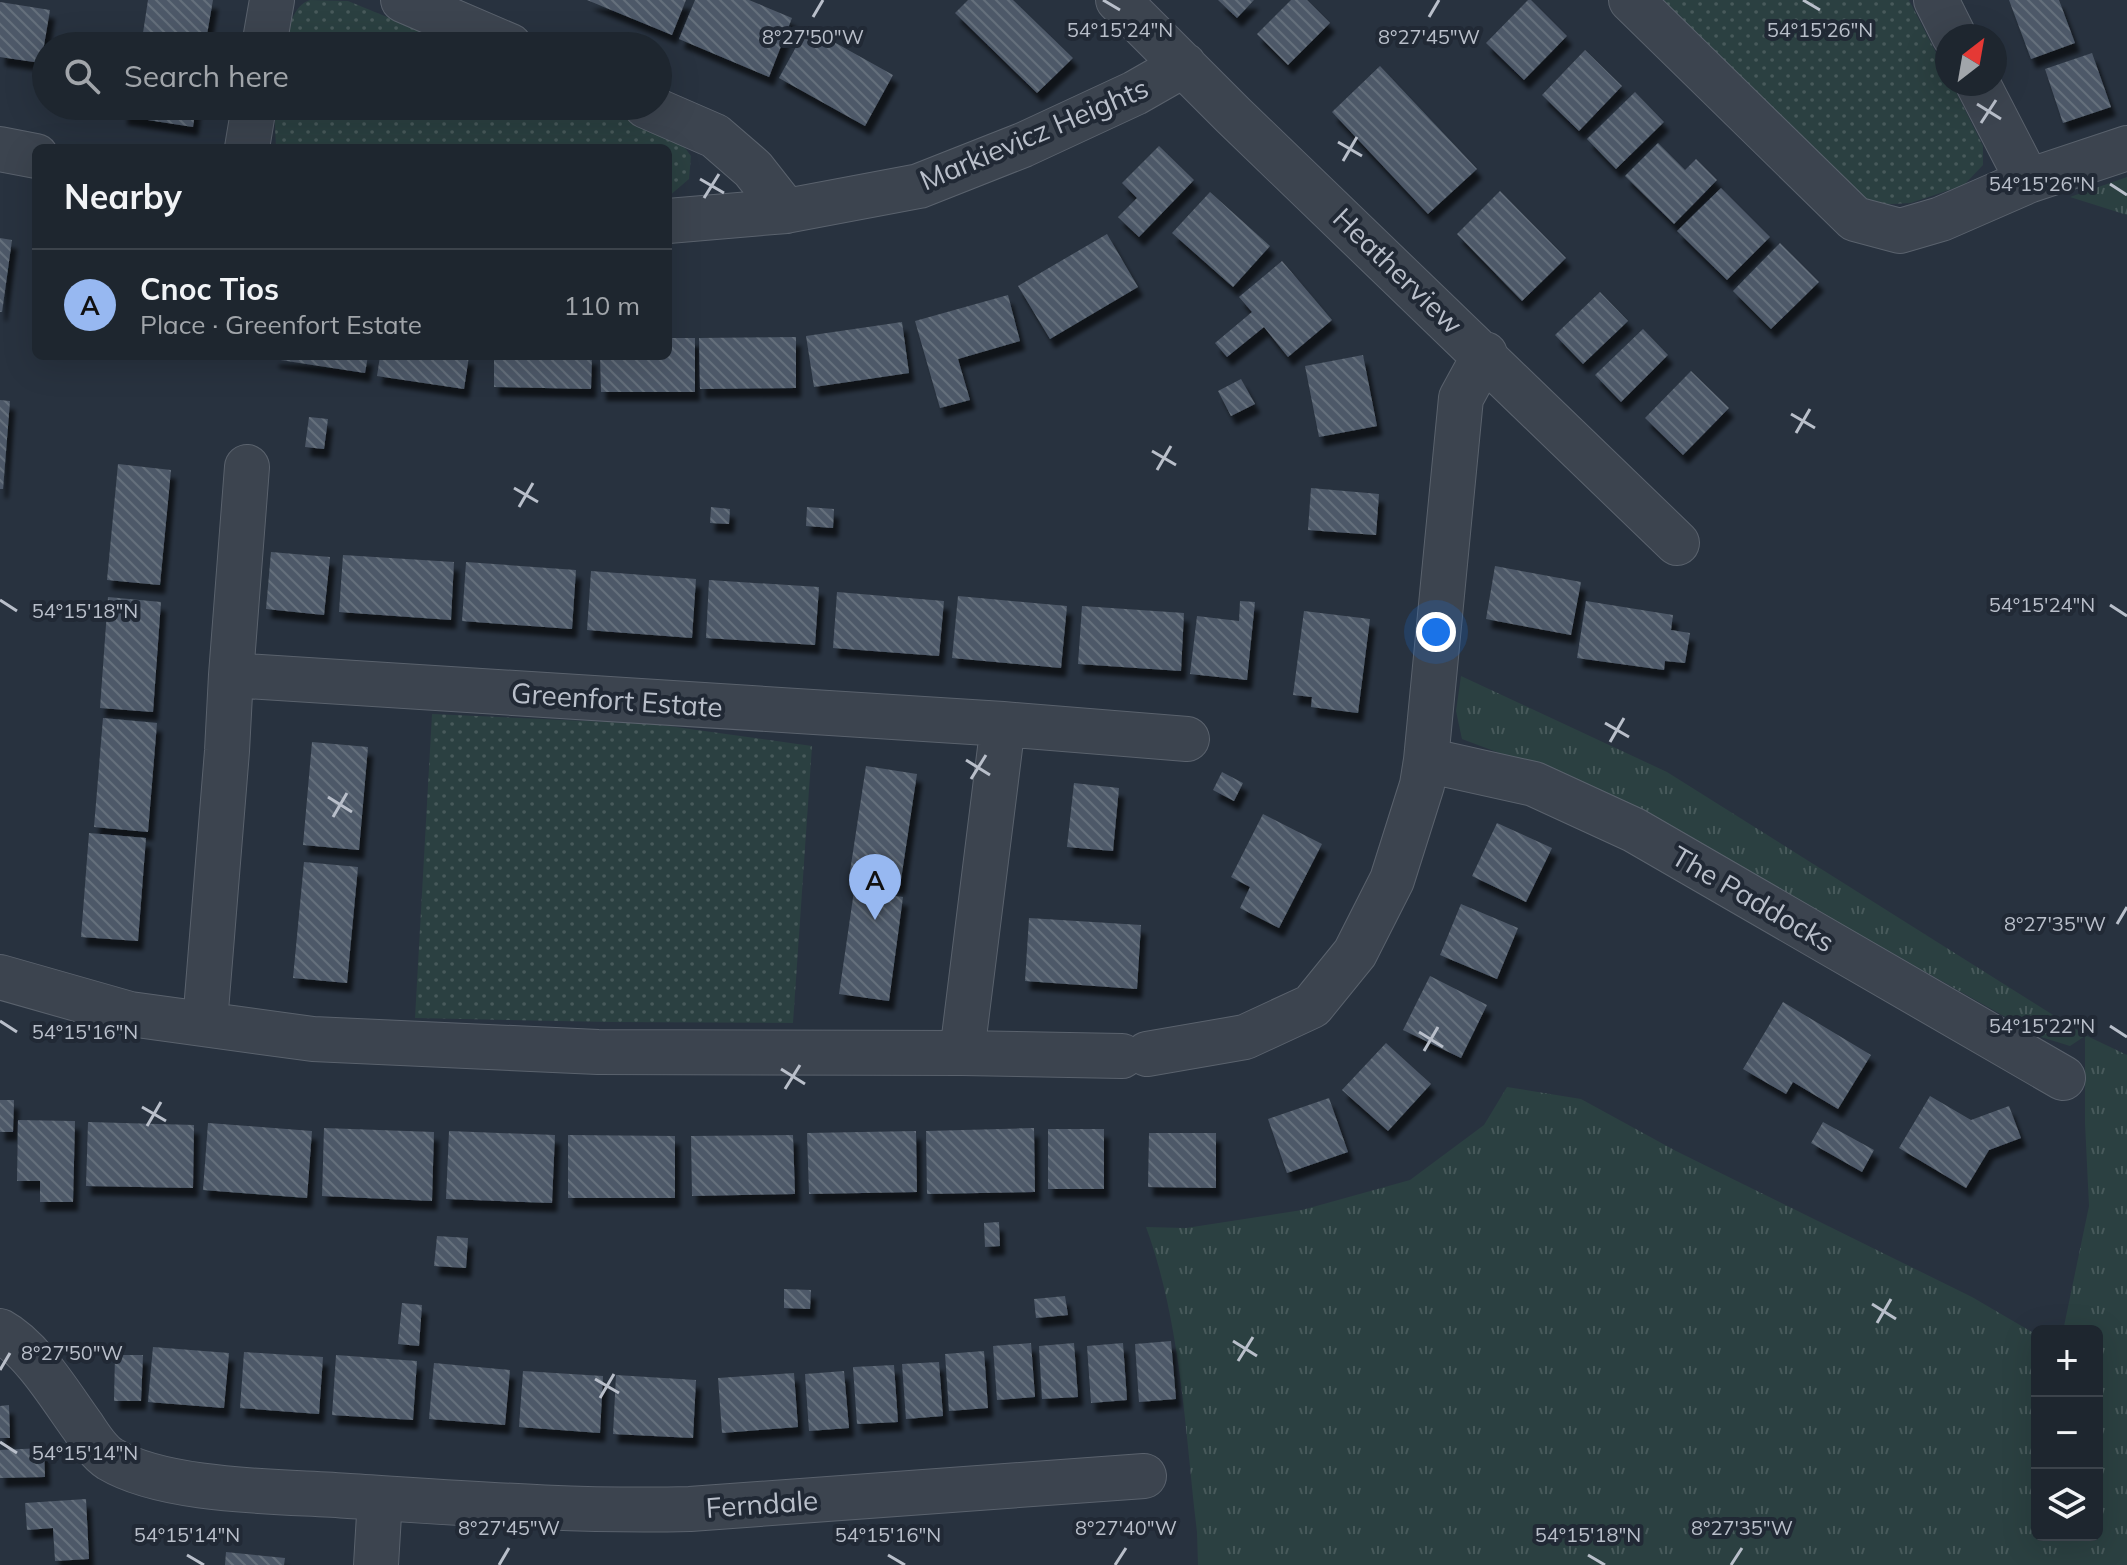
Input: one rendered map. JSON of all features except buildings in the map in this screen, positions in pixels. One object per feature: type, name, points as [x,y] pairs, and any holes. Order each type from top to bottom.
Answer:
[{"type":"street","points":[[266,32],[272,0]]},
{"type":"street","points":[[403,0],[477,32]]},
{"type":"street","name":"Heatherview","points":[[1118,0],[1677,543]]},
{"type":"street","points":[[1631,0],[1855,219],[1900,231],[1941,219],[2028,181],[2127,148]]},
{"type":"street","points":[[1936,0],[1948,24]]},
{"type":"street","name":"Markievicz Heights","points":[[672,221],[786,211],[919,186],[1023,145],[1135,93],[1184,65]]},
{"type":"street","points":[[1984,96],[2028,181]]},
{"type":"street","points":[[672,117],[715,136],[753,169],[786,211]]},
{"type":"street","points":[[248,144],[252,120]]},
{"type":"street","points":[[0,149],[32,155]]},
{"type":"street","points":[[0,977],[130,1014],[313,1039],[598,1052],[1134,1055],[1245,1037],[1312,1006],[1355,953],[1392,880],[1422,785],[1426,760],[1461,398],[1485,354]]},
{"type":"street","points":[[205,1023],[247,467]]},
{"type":"street","name":"Greenfort Estate","points":[[231,675],[1003,724],[1187,739]]},
{"type":"street","points":[[962,1053],[1003,724]]},
{"type":"street","name":"The Paddocks","points":[[1426,760],[1534,784],[1634,830],[2063,1078]]},
{"type":"street","name":"Ferndale","points":[[0,1331],[26,1352],[106,1457],[129,1469],[159,1478],[242,1489],[536,1509],[676,1510],[1144,1476]]},
{"type":"street","points":[[376,1565],[380,1498]]},
{"type":"green space","points":[[310,0],[348,1],[424,32],[288,32],[295,13]]},
{"type":"green space","points":[[1660,0],[1909,0],[1935,51],[1935,96],[1958,96],[1983,146],[1983,165],[1964,185],[1911,203],[1874,205],[1852,189]]},
{"type":"green space","points":[[275,120],[634,120],[680,141],[691,156],[689,179],[672,194],[672,144],[276,144]]},
{"type":"green space","points":[[2127,177],[2127,215],[2070,197]]},
{"type":"green space","points":[[1461,676],[1667,772],[2085,1035],[2127,1055],[2127,1565],[1198,1565],[1185,1416],[1174,1339],[1158,1264],[1146,1227],[1186,1228],[1302,1210],[1410,1180],[1484,1125],[1507,1087],[1581,1099],[1676,1151],[1972,1297],[2031,1331],[2031,1541],[2103,1541],[2103,1325],[2064,1325],[2089,1206],[2085,1036],[2070,1046],[2041,1037],[1640,811],[1462,739],[1456,711]]},
{"type":"green space","points":[[432,714],[654,724],[812,746],[793,1023],[415,1018]]},
{"type":"place","name":"Cnoc Tios","points":[[875,920]]}]
